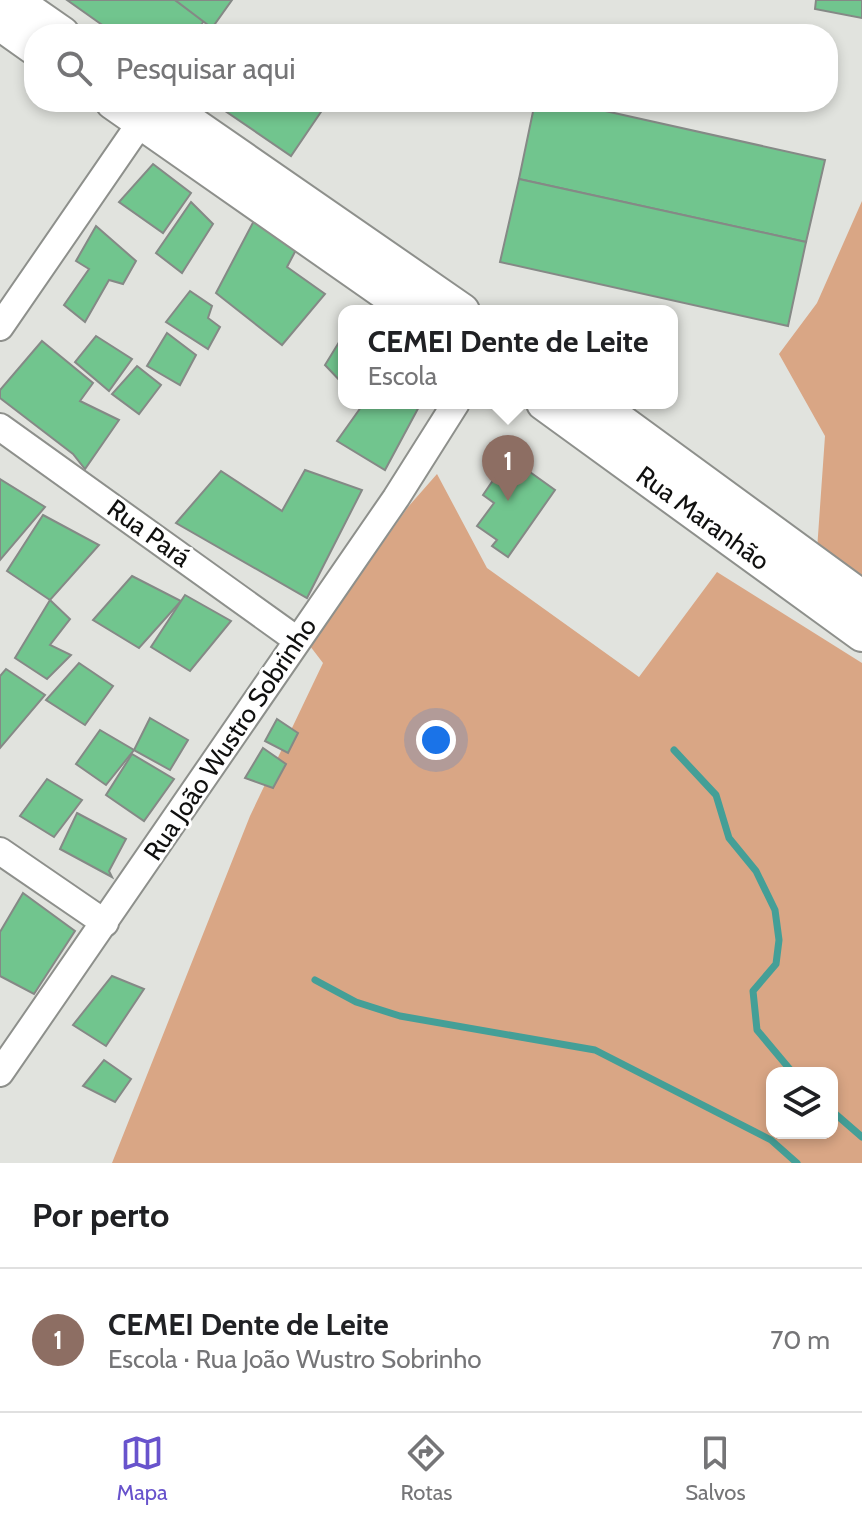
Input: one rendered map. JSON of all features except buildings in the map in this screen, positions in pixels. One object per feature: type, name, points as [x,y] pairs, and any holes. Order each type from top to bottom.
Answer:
[{"type":"street","points":[[13,0],[48,24]]},
{"type":"street","points":[[0,23],[24,40]]},
{"type":"street","points":[[0,327],[150,112]]},
{"type":"street","points":[[156,112],[366,261],[450,305]]},
{"type":"street","points":[[366,261],[406,305]]},
{"type":"street","name":"Rua João Wustro Sobrinho","points":[[0,1073],[452,409]]},
{"type":"street","name":"Rua Maranhão","points":[[554,409],[862,598]]},
{"type":"street","name":"Rua Maranhão","points":[[602,409],[699,497],[861,631]]},
{"type":"street","name":"Rua Pará","points":[[0,427],[297,640]]},
{"type":"street","points":[[0,851],[105,923]]},
{"type":"shaded area","points":[[862,201],[862,580],[817,550],[825,436],[779,354],[817,303]]},
{"type":"shaded area","points":[[437,474],[487,568],[639,677],[717,572],[862,663],[862,1163],[112,1163],[250,816],[323,663],[310,646],[408,507]]},
{"type":"waterway","points":[[674,750],[716,795],[729,838],[756,871],[775,910],[779,940],[776,964],[753,991],[757,1030],[788,1067]]},
{"type":"waterway","points":[[315,980],[356,1002],[400,1016],[595,1050],[771,1140],[797,1163]]},
{"type":"waterway","points":[[838,1116],[862,1137]]},
{"type":"place","name":"CEMEI Dente de Leite","points":[[508,501]]}]
